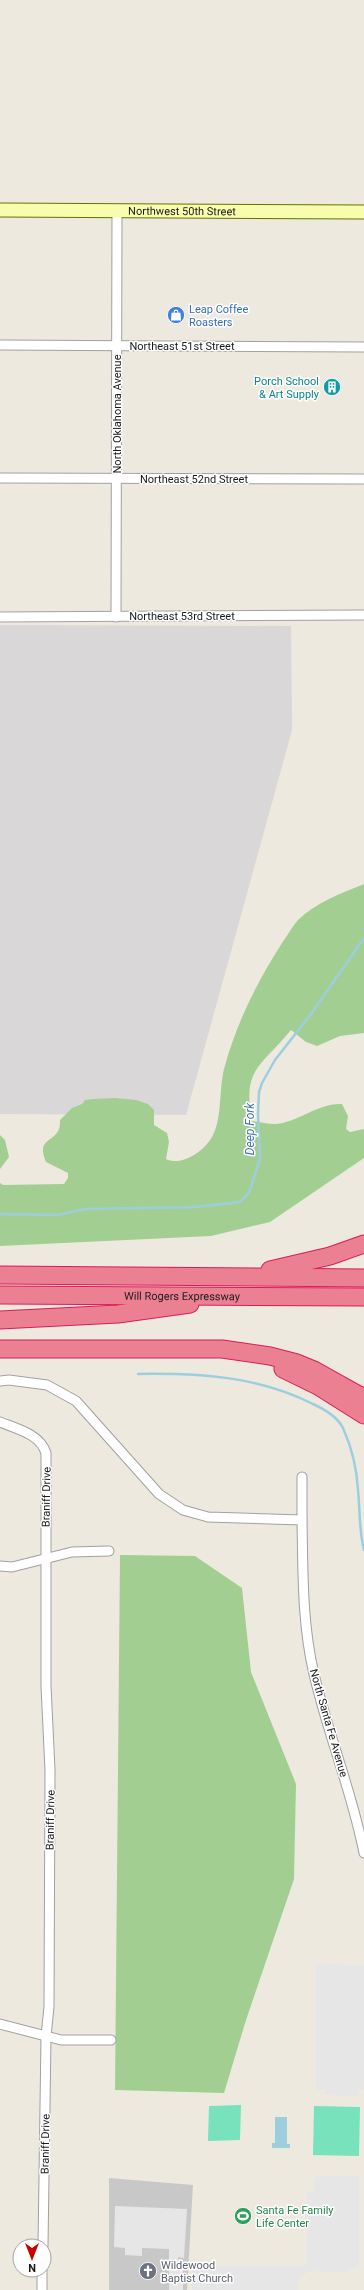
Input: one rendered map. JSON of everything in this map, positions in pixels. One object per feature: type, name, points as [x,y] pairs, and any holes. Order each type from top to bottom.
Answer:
[{"type":"highway","points":[[241,1277],[330,1256],[364,1244]]},
{"type":"highway","name":"Will Rogers Expressway","points":[[0,1275],[364,1278]]},
{"type":"highway","name":"Will Rogers Expressway","points":[[0,1295],[364,1297]]},
{"type":"highway","points":[[0,1320],[118,1314],[246,1296]]},
{"type":"highway","points":[[0,1348],[32,1350],[127,1348],[222,1349],[270,1356],[297,1363],[333,1380],[364,1398]]},
{"type":"highway","points":[[222,1349],[296,1374],[340,1399],[364,1415]]},
{"type":"highway","points":[[0,1354],[32,1350]]},
{"type":"main road","name":"Northwest 50th Street","points":[[0,210],[364,212]]},
{"type":"street","name":"North Oklahoma Avenue","points":[[116,617],[117,210]]},
{"type":"street","name":"Northeast 51st Street","points":[[0,345],[364,347]]},
{"type":"street","name":"Northeast 52nd Street","points":[[0,478],[364,479]]},
{"type":"street","name":"Northeast 53rd Street","points":[[0,617],[364,615]]},
{"type":"street","points":[[0,1381],[9,1380],[47,1385],[76,1401],[160,1494],[183,1510],[208,1517],[302,1520]]},
{"type":"street","name":"Braniff Drive","points":[[0,1422],[27,1433],[44,1446],[46,1453],[46,1686],[50,1770],[49,2007],[46,2036],[43,2238]]},
{"type":"street","name":"North Santa Fe Avenue","points":[[302,1477],[303,1604],[314,1674],[355,1810],[364,1853]]},
{"type":"street","points":[[0,1566],[12,1567],[72,1552],[109,1551]]},
{"type":"street","points":[[0,2024],[62,2040],[111,2040]]},
{"type":"street","points":[[42,2278],[42,2290]]},
{"type":"shaded area","points":[[0,625],[291,626],[292,730],[186,1115],[0,1114]]},
{"type":"shaded area","points":[[316,1963],[364,1966],[364,2089],[359,2090],[359,2096],[325,2095],[325,2090],[316,2089]]},
{"type":"shaded area","points":[[317,2176],[359,2176],[359,2265],[347,2272],[308,2271],[298,2281],[298,2290],[192,2290],[192,2266],[303,2266],[307,2263],[307,2193],[314,2192],[314,2181]]},
{"type":"shaded area","name":"Wildewood Baptist Church","points":[[109,2178],[193,2185],[187,2290],[109,2290]]},
{"type":"shaded area","points":[[115,2206],[187,2209],[184,2258],[178,2257],[178,2259],[183,2260],[183,2290],[169,2290],[169,2249],[142,2248],[142,2256],[125,2255],[125,2248],[114,2247]]},
{"type":"green space","points":[[364,884],[364,1033],[340,1036],[317,1046],[306,1042],[291,1030],[256,1070],[252,1079],[250,1090],[250,1103],[252,1121],[274,1124],[283,1123],[324,1107],[342,1104],[348,1116],[346,1129],[350,1132],[364,1129],[364,1158],[270,1222],[211,1236],[0,1246],[0,1183],[3,1185],[64,1184],[68,1178],[68,1173],[46,1162],[43,1155],[44,1145],[59,1129],[60,1120],[72,1108],[82,1104],[85,1100],[115,1098],[136,1100],[148,1104],[154,1110],[154,1125],[167,1133],[169,1142],[166,1159],[179,1161],[186,1159],[193,1156],[205,1146],[210,1141],[216,1128],[222,1077],[229,1052],[241,1020],[256,988],[282,943],[298,920],[312,908]]},
{"type":"green space","points":[[0,1135],[5,1140],[9,1157],[0,1169]]},
{"type":"green space","points":[[120,1555],[195,1556],[242,1588],[251,1672],[296,1784],[294,1879],[246,2020],[224,2093],[115,2090]]},
{"type":"green space","points":[[241,2105],[240,2140],[208,2141],[209,2106]]},
{"type":"green space","points":[[314,2106],[360,2107],[359,2156],[313,2155]]},
{"type":"water","points":[[275,2117],[287,2117],[287,2144],[290,2144],[290,2148],[272,2148],[272,2143],[275,2143]]},
{"type":"waterway","name":"Deep Fork","points":[[0,1214],[58,1215],[85,1209],[195,1207],[240,1202],[249,1193],[260,1159],[258,1114],[259,1092],[262,1083],[275,1060],[311,1014],[364,938]]},
{"type":"waterway","points":[[138,1374],[183,1374],[228,1378],[250,1382],[271,1387],[292,1395],[330,1413],[343,1428],[349,1442],[353,1458],[357,1482],[360,1528],[364,1550]]},
{"type":"place","name":"Leap Coffee Roasters","points":[[176,315]]},
{"type":"place","name":"Porch School & Art Supply","points":[[332,387]]},
{"type":"place","name":"Santa Fe Family Life Center","points":[[243,2216]]},
{"type":"place","name":"Wildewood Baptist Church","points":[[148,2271]]}]
